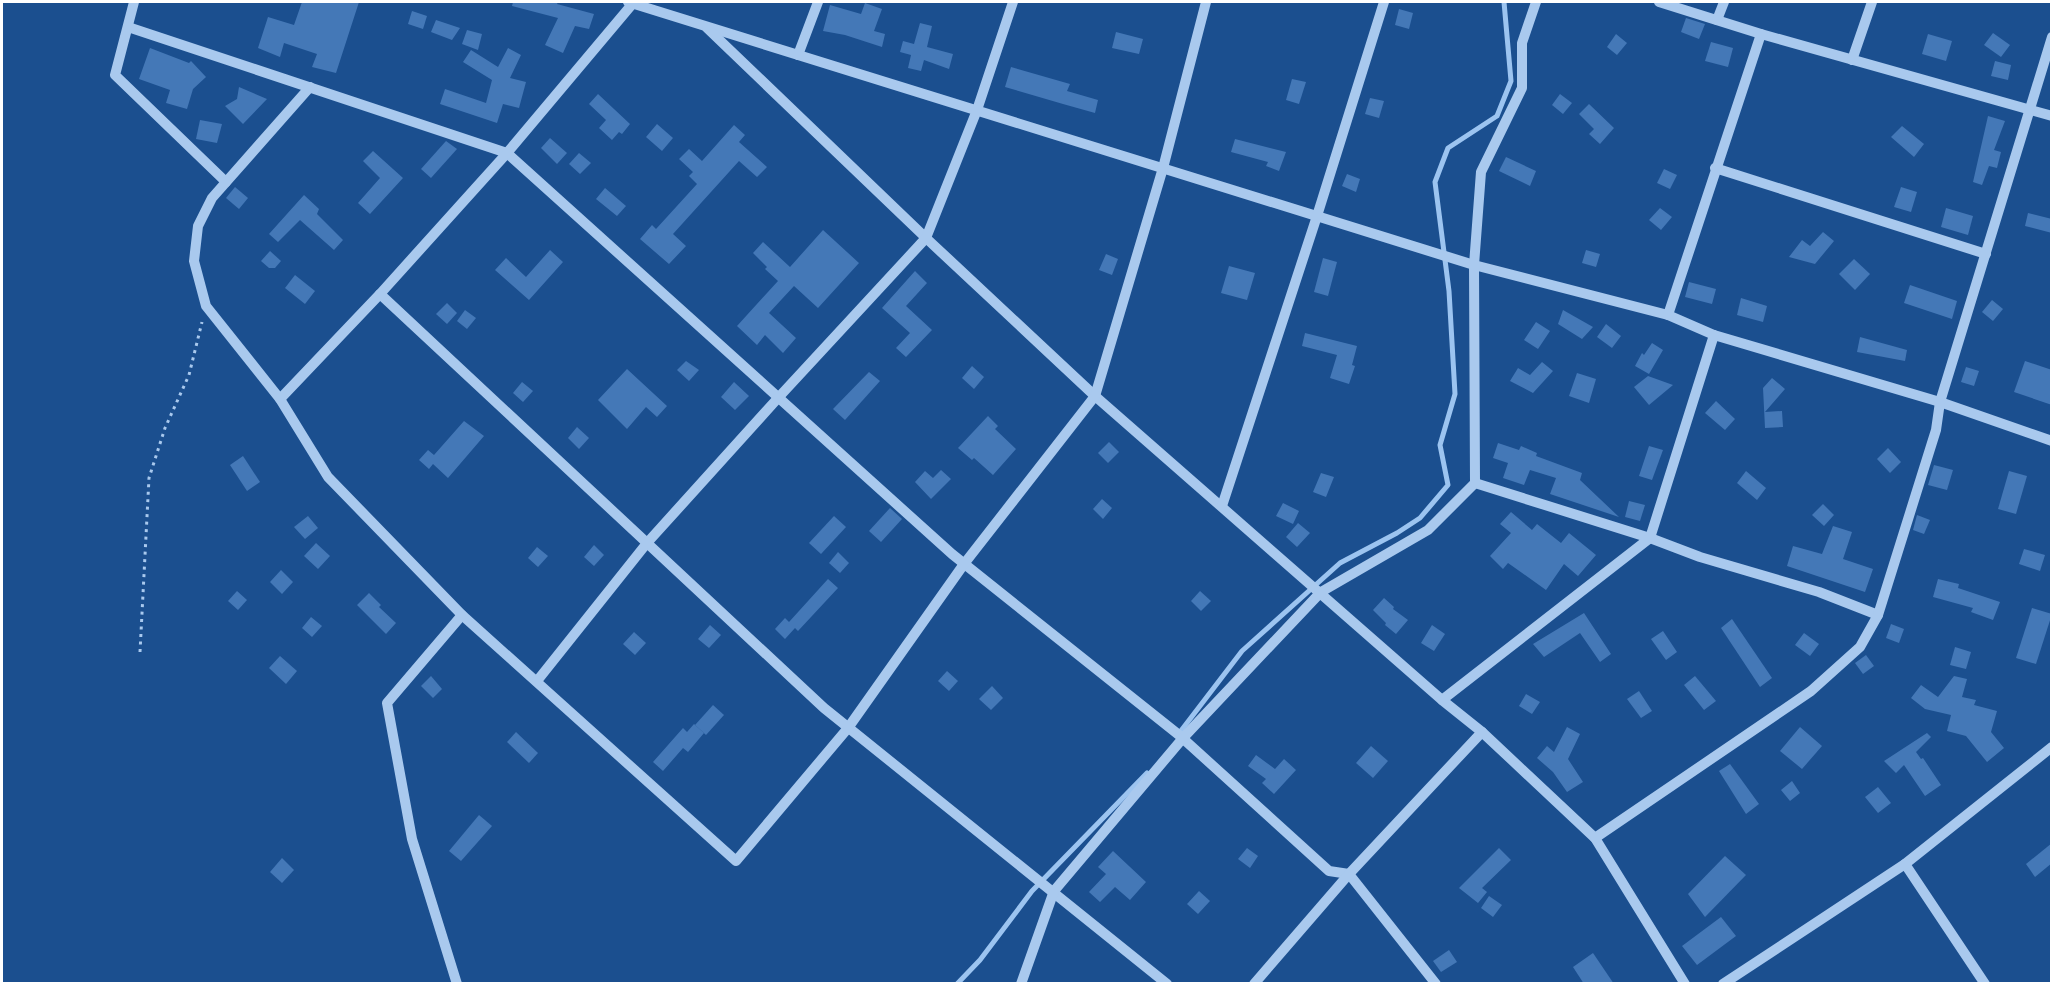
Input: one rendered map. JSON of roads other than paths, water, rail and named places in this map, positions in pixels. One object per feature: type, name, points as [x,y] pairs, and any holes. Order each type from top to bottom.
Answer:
[{"type":"street","points":[[134,2],[115,75],[226,182]]},
{"type":"street","points":[[280,399],[380,294],[507,153],[631,2],[1474,265],[1668,315],[1714,335],[1940,402],[2052,441]]},
{"type":"street","points":[[798,55],[818,2]]},
{"type":"street","points":[[537,681],[647,543],[926,238],[977,110],[1013,2]]},
{"type":"street","points":[[310,87],[212,198],[198,226],[194,261],[206,306],[280,399],[328,477],[462,615],[736,861],[848,728],[964,564],[1095,396],[1163,168],[1206,2]]},
{"type":"street","points":[[1222,506],[1384,2]]},
{"type":"street","points":[[1021,984],[1054,891],[1183,738],[1320,592],[1428,530],[1475,483],[1474,265],[1481,172],[1522,88],[1522,43],[1536,2]]},
{"type":"street","points":[[1659,2],[1761,34],[2052,116]]},
{"type":"street","points":[[1717,20],[1724,2]]},
{"type":"street","points":[[1852,60],[1872,2]]},
{"type":"street","points":[[704,25],[1095,396],[1442,700],[1482,732],[1595,838],[1685,984]]},
{"type":"street","points":[[128,27],[507,153],[964,564],[1183,738],[1329,871],[1349,874],[1436,984]]},
{"type":"street","points":[[1668,315],[1761,34]]},
{"type":"street","points":[[1595,838],[1811,691],[1860,647],[1878,615],[1936,430],[1940,402],[2052,37]]},
{"type":"street","points":[[1715,168],[1986,254]]},
{"type":"street","points":[[380,294],[824,708],[1167,984]]},
{"type":"street","points":[[1442,700],[1650,538],[1714,335]]},
{"type":"street","points":[[1475,483],[1650,538],[1700,557],[1819,592],[1878,615]]},
{"type":"street","points":[[457,984],[412,838],[387,703],[462,615]]},
{"type":"street","points":[[1254,984],[1349,874],[1482,732]]},
{"type":"street","points":[[1722,984],[1905,864],[2052,747]]},
{"type":"street","points":[[1905,864],[1985,984]]},
{"type":"waterway","points":[[1177,736],[1242,651],[1340,563],[1420,518],[1448,485],[1440,445],[1455,394],[1449,291],[1435,182],[1448,148],[1497,116],[1511,81],[1504,2]]},
{"type":"waterway","points":[[957,984],[980,960],[1032,891],[1147,773]]}]
